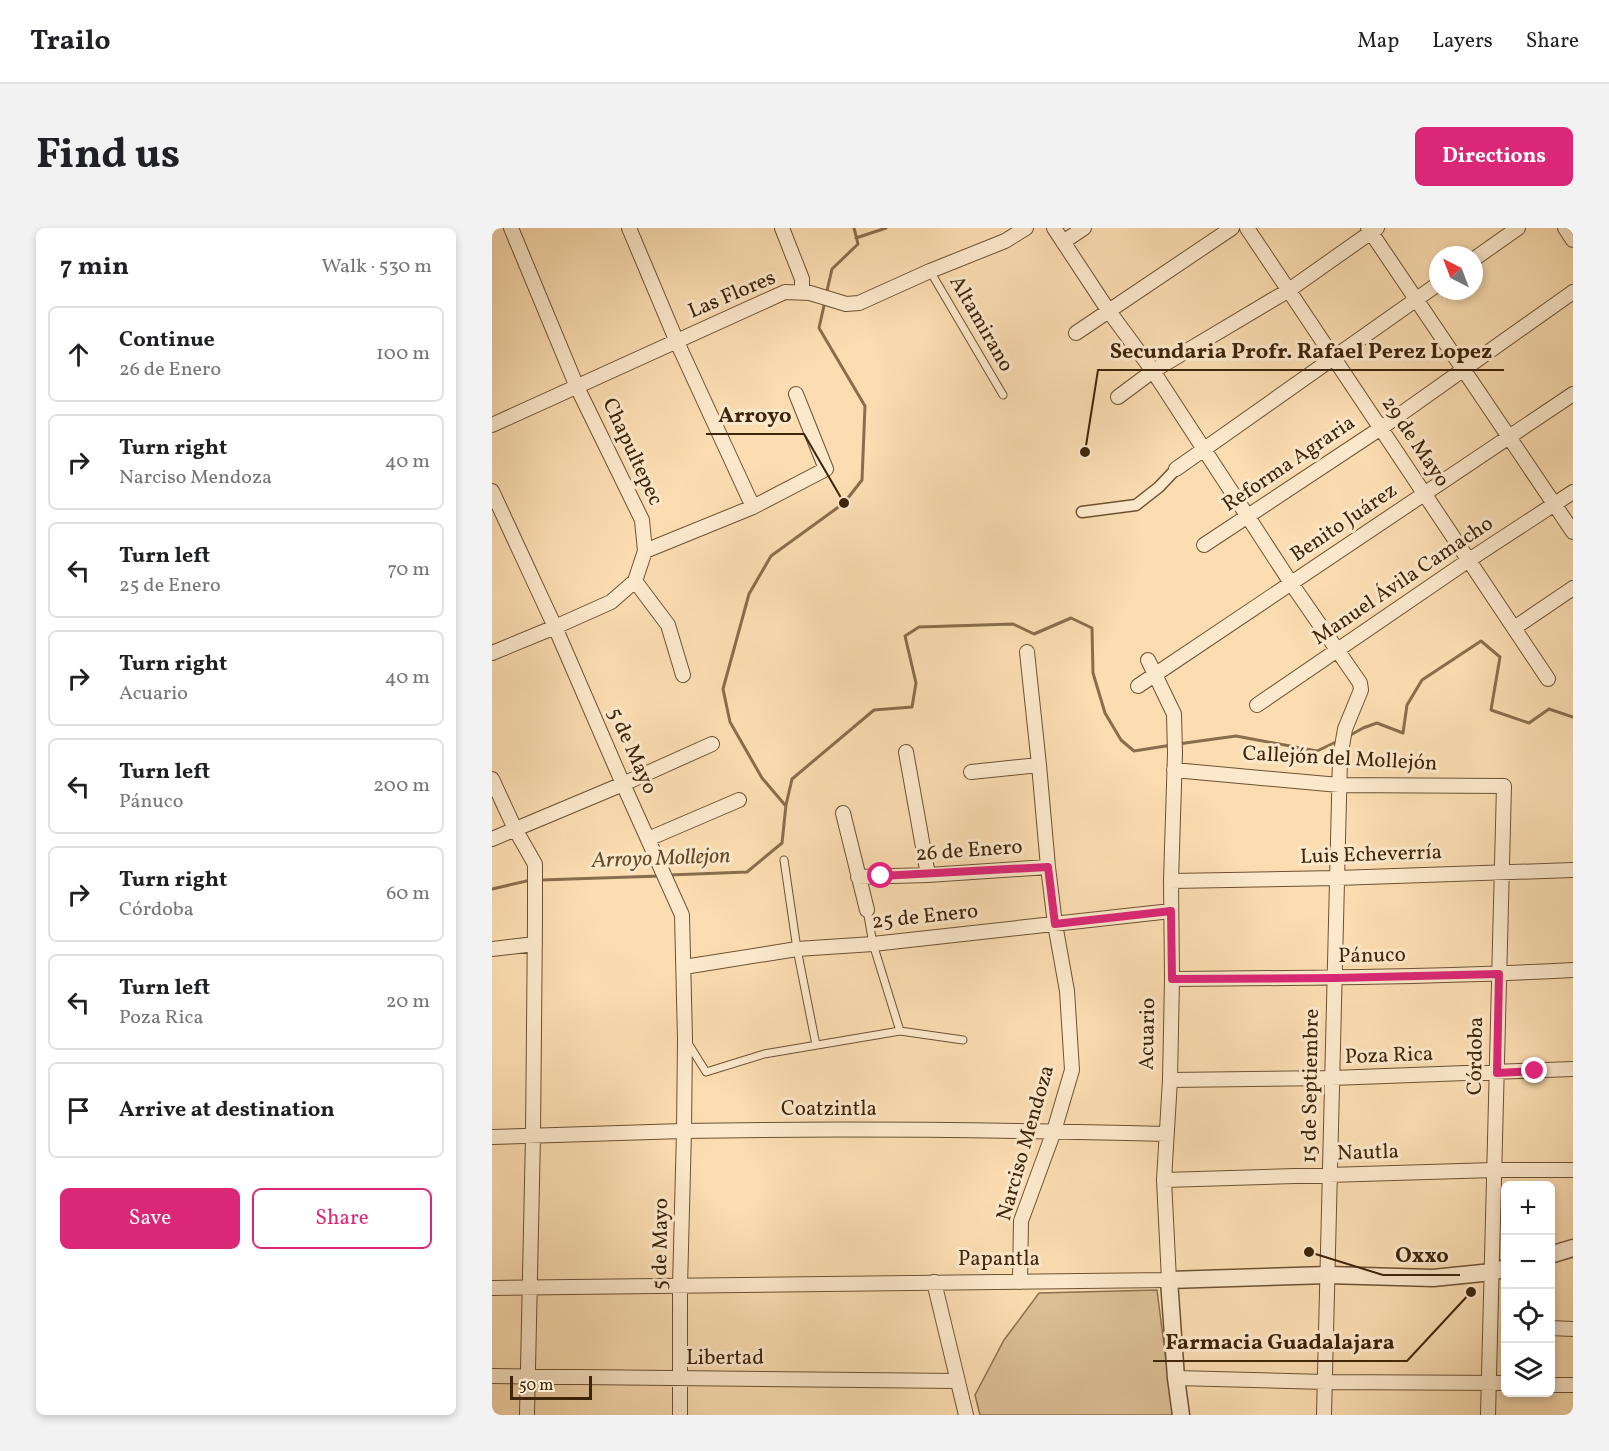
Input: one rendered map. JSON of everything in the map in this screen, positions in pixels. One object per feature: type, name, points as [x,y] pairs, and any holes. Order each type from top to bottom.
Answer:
[{"type":"street","name":"Chapultepec","points":[[511,228],[577,387],[642,520],[645,551],[635,581]]},
{"type":"street","points":[[629,228],[677,342],[753,507]]},
{"type":"street","points":[[782,228],[806,292]]},
{"type":"street","name":"Las Flores","points":[[492,425],[785,292],[806,292],[846,304],[859,303],[1005,241],[1026,228]]},
{"type":"street","points":[[1054,228],[1108,310],[1153,371],[1291,583],[1338,650]]},
{"type":"street","points":[[1063,242],[1084,228]]},
{"type":"street","points":[[1076,333],[1232,228]]},
{"type":"street","name":"29 de Mayo","points":[[1247,228],[1548,679]]},
{"type":"street","points":[[1483,253],[1518,228]]},
{"type":"street","points":[[1564,228],[1573,240]]},
{"type":"street","points":[[1118,397],[1153,371],[1289,290],[1372,229],[1416,300],[1573,532]]},
{"type":"street","points":[[1082,512],[1136,505],[1159,487],[1176,469],[1429,291]]},
{"type":"street","name":"Reforma Agraria","points":[[1204,545],[1381,428],[1573,292]]},
{"type":"street","points":[[645,551],[753,507],[826,469],[796,394]]},
{"type":"street","name":"Benito Juárez","points":[[1138,686],[1573,394]]},
{"type":"street","name":"5 de Mayo","points":[[492,490],[682,915],[685,1039],[680,1415]]},
{"type":"street","name":"Manuel Ávila Camacho","points":[[1257,705],[1468,560],[1573,492]]},
{"type":"street","points":[[492,653],[611,602],[635,581],[668,625],[683,675]]},
{"type":"street","points":[[1514,628],[1573,588]]},
{"type":"street","name":"15 de Septiembre","points":[[1324,1415],[1340,758],[1345,729],[1361,690],[1360,683],[1338,650]]},
{"type":"street","name":"Narciso Mendoza","points":[[1020,1282],[1021,1221],[1054,1131],[1072,1070],[1068,991],[1055,924],[1048,867],[1027,652]]},
{"type":"street","name":"Acuario","points":[[1148,660],[1174,714],[1170,1080],[1164,1180],[1169,1281],[1180,1415]]},
{"type":"street","points":[[492,838],[623,784],[712,744]]},
{"type":"street","points":[[906,752],[928,875]]},
{"type":"street","points":[[971,772],[1039,765]]},
{"type":"street","name":"Callejón del Mollejón","points":[[1174,770],[1339,784],[1504,786]]},
{"type":"street","points":[[492,778],[515,829],[535,864],[533,1136],[526,1415]]},
{"type":"street","name":"Córdoba","points":[[1488,1415],[1490,1327],[1499,1270],[1494,1170],[1504,786]]},
{"type":"street","points":[[651,845],[739,800]]},
{"type":"street","points":[[843,813],[867,910]]},
{"type":"street","name":"26 de Enero","points":[[858,878],[1048,867]]},
{"type":"street","name":"Luis Echeverría","points":[[1171,881],[1573,870]]},
{"type":"street","name":"25 de Enero","points":[[684,967],[797,949],[873,944],[1171,911]]},
{"type":"street","points":[[492,949],[535,944]]},
{"type":"street","name":"Pánuco","points":[[1172,979],[1335,978],[1573,970]]},
{"type":"street","name":"Poza Rica","points":[[1170,1080],[1332,1078],[1573,1069]]},
{"type":"street","name":"Coatzintla","points":[[492,1137],[684,1131],[1054,1131],[1166,1134]]},
{"type":"street","name":"Nautla","points":[[1164,1180],[1494,1170],[1573,1170]]},
{"type":"street","points":[[1555,1254],[1573,1248]]},
{"type":"street","name":"Papantla","points":[[492,1288],[1169,1281],[1328,1275],[1432,1278],[1499,1270]]},
{"type":"street","points":[[934,1282],[966,1415]]},
{"type":"street","points":[[1490,1327],[1501,1327]]},
{"type":"street","points":[[1555,1328],[1573,1329]]},
{"type":"street","name":"Libertad","points":[[492,1377],[958,1381]]},
{"type":"street","points":[[1176,1378],[1501,1383]]},
{"type":"street","points":[[1555,1385],[1573,1385]]},
{"type":"lane","name":"Altamirano","points":[[930,271],[1003,395]]},
{"type":"lane","points":[[784,860],[797,949],[816,1045]]},
{"type":"lane","points":[[867,910],[873,944],[900,1031]]},
{"type":"lane","points":[[685,1039],[706,1072],[764,1054],[900,1031],[963,1040]]},
{"type":"shaded area","points":[[1157,1290],[1173,1415],[980,1415],[975,1395],[1004,1340],[1039,1293]]},
{"type":"waterway","points":[[826,295],[832,269],[858,244],[854,228]]},
{"type":"waterway","points":[[856,238],[886,228]]},
{"type":"waterway","points":[[785,805],[762,778],[730,722],[723,689],[749,594],[771,556],[844,503],[862,480],[865,406],[819,328],[825,301]]},
{"type":"waterway","name":"Arroyo Mollejon","points":[[669,875],[747,872],[782,843],[786,805],[792,779],[874,710],[912,707],[916,683],[905,636],[919,627],[1013,624],[1034,634],[1071,618],[1092,628],[1093,673],[1105,713],[1121,740],[1134,751],[1172,745]]},
{"type":"waterway","name":"Arroyo Mollejon","points":[[1347,737],[1377,723],[1403,733],[1407,705],[1422,680],[1481,641],[1500,657],[1491,710],[1529,723],[1549,709],[1573,717]]},
{"type":"waterway","name":"Arroyo Mollejon","points":[[1178,744],[1236,736],[1317,751],[1338,741]]},
{"type":"waterway","name":"Arroyo Mollejon","points":[[541,880],[660,876]]},
{"type":"waterway","name":"Arroyo Mollejon","points":[[492,889],[531,880]]},
{"type":"place","name":"Secundaria Profr. Rafael Perez Lopez","points":[[1085,452]]},
{"type":"place","name":"Arroyo","points":[[844,503]]},
{"type":"place","name":"Oxxo","points":[[1309,1252]]},
{"type":"place","name":"Farmacia Guadalajara","points":[[1471,1292]]},
{"type":"route","points":[[881,876],[1048,867],[1055,924],[1171,911],[1172,979],[1499,974],[1497,1073],[1535,1071]]}]
